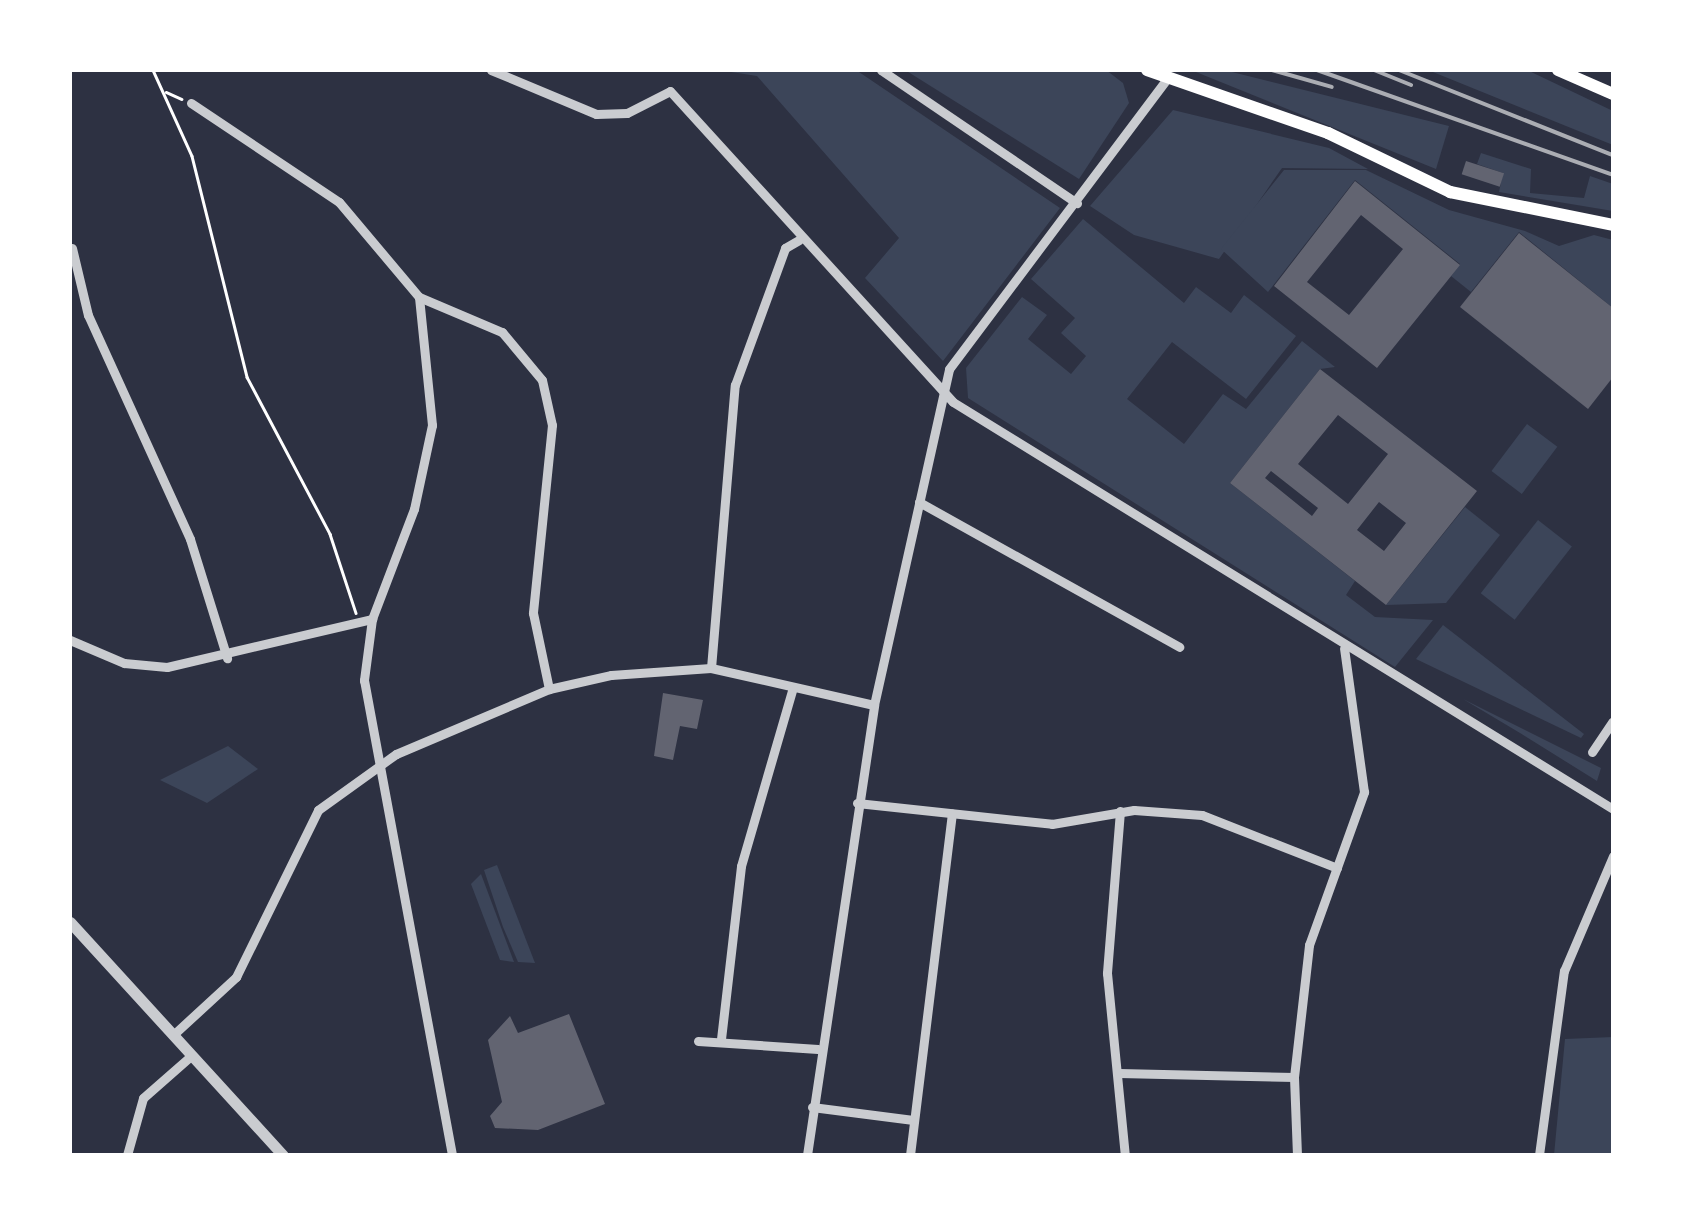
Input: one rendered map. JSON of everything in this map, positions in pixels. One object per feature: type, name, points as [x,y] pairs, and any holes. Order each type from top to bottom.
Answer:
[{"type":"main road","points":[[1147,70],[1328,133],[1450,192],[1613,225]]},
{"type":"main road","points":[[1558,70],[1613,94]]},
{"type":"street","points":[[491,70],[596,114],[627,112],[670,91],[798,240],[944,394],[1344,648],[1613,809]]},
{"type":"street","points":[[881,70],[1077,203]]},
{"type":"street","points":[[807,1155],[818,1049],[874,705],[949,370],[1167,79]]},
{"type":"street","points":[[191,103],[339,202],[419,298],[502,332],[542,380],[552,425],[533,612],[549,689]]},
{"type":"street","points":[[711,668],[734,386],[785,248],[798,240]]},
{"type":"street","points":[[72,248],[88,315],[190,539],[226,658]]},
{"type":"street","points":[[419,298],[432,401],[428,454],[372,619],[364,680],[452,1151]]},
{"type":"street","points":[[919,502],[1178,647]]},
{"type":"street","points":[[70,640],[144,668],[226,658],[372,619]]},
{"type":"street","points":[[1297,1155],[1294,1077],[1309,945],[1364,792],[1344,648]]},
{"type":"street","points":[[174,1036],[239,972],[318,810],[378,764],[549,689],[711,668],[874,705]]},
{"type":"street","points":[[720,1039],[741,866],[793,687]]},
{"type":"street","points":[[1592,752],[1613,722]]},
{"type":"street","points":[[857,803],[1052,824],[1120,812],[1237,824],[1337,868]]},
{"type":"street","points":[[1120,812],[1108,973],[1125,1155]]},
{"type":"street","points":[[910,1155],[952,814]]},
{"type":"street","points":[[1539,1155],[1564,971],[1613,856]]},
{"type":"street","points":[[70,922],[282,1155]]},
{"type":"street","points":[[698,1041],[720,1039],[818,1049]]},
{"type":"street","points":[[127,1155],[143,1098],[192,1055]]},
{"type":"street","points":[[1118,1072],[1294,1077]]},
{"type":"street","points":[[812,1106],[913,1120]]},
{"type":"path","points":[[153,70],[192,156],[247,377],[330,534],[358,620]]},
{"type":"path","points":[[165,91],[191,103]]},
{"type":"shaded area","points":[[718,70],[856,70],[1060,208],[943,361],[865,278],[899,238],[757,76]]},
{"type":"shaded area","points":[[905,70],[1106,70],[1123,83],[1129,103],[1079,179]]},
{"type":"shaded area","points":[[1191,70],[1224,70],[1449,126],[1436,169]]},
{"type":"shaded area","points":[[1428,70],[1527,70],[1613,111],[1613,145]]},
{"type":"shaded area","points":[[1173,110],[1329,148],[1368,169],[1282,168],[1219,259],[1134,235],[1090,206]]},
{"type":"shaded area","points":[[1481,153],[1531,169],[1530,193],[1584,198],[1590,176],[1613,184],[1613,211],[1499,192],[1503,173],[1477,164]]},
{"type":"shaded area","points":[[1284,170],[1366,170],[1449,210],[1525,231],[1559,246],[1594,235],[1613,240],[1613,308],[1519,232],[1471,292],[1451,276],[1460,264],[1355,180],[1268,292],[1221,249]]},
{"type":"shaded area","points":[[1083,219],[1184,303],[1196,287],[1231,313],[1244,295],[1296,336],[1246,399],[1172,342],[1127,399],[1184,444],[1223,394],[1246,409],[1302,341],[1335,367],[1320,369],[1230,483],[1355,581],[1346,595],[1375,617],[1433,620],[1395,667],[968,398],[966,368],[1022,297],[1047,315],[1028,339],[1071,374],[1086,356],[1061,333],[1075,318],[1031,279]]},
{"type":"shaded area","points":[[1527,424],[1557,447],[1522,494],[1491,471]]},
{"type":"shaded area","points":[[1465,507],[1500,535],[1446,603],[1386,605]]},
{"type":"shaded area","points":[[1538,520],[1572,546],[1515,620],[1481,593]]},
{"type":"shaded area","points":[[1443,625],[1584,734],[1581,738],[1416,659]]},
{"type":"shaded area","points":[[1463,699],[1601,768],[1597,781],[1520,733]]},
{"type":"shaded area","points":[[228,746],[258,769],[207,803],[160,780]]},
{"type":"shaded area","points":[[497,865],[535,963],[518,962],[503,927],[484,870]]},
{"type":"shaded area","points":[[481,874],[514,962],[500,960],[471,884]]},
{"type":"shaded area","points":[[1613,1037],[1613,1155],[1554,1155],[1565,1039]]},
{"type":"building","points":[[1466,161],[1504,173],[1500,187],[1462,174]]},
{"type":"building","points":[[1355,181],[1460,265],[1377,368],[1274,286]],"holes":[[[1361,215],[1403,249],[1349,315],[1307,282]]]},
{"type":"building","points":[[1519,233],[1613,308],[1613,377],[1588,409],[1460,307]]},
{"type":"building","points":[[1320,369],[1477,491],[1386,605],[1230,483]],"holes":[[[1338,415],[1388,454],[1348,504],[1298,464]],[[1271,471],[1318,508],[1312,516],[1265,478]],[[1379,502],[1406,523],[1384,551],[1357,530]]]},
{"type":"building","points":[[663,693],[703,700],[697,729],[680,726],[673,760],[654,756]]},
{"type":"building","points":[[569,1014],[605,1104],[538,1130],[495,1128],[490,1116],[502,1102],[488,1040],[510,1016],[518,1033]]},
{"type":"railway","points":[[1272,70],[1332,87]]},
{"type":"railway","points":[[1317,70],[1613,175]]},
{"type":"railway","points":[[1374,70],[1411,85]]},
{"type":"railway","points":[[1399,70],[1613,155]]}]
